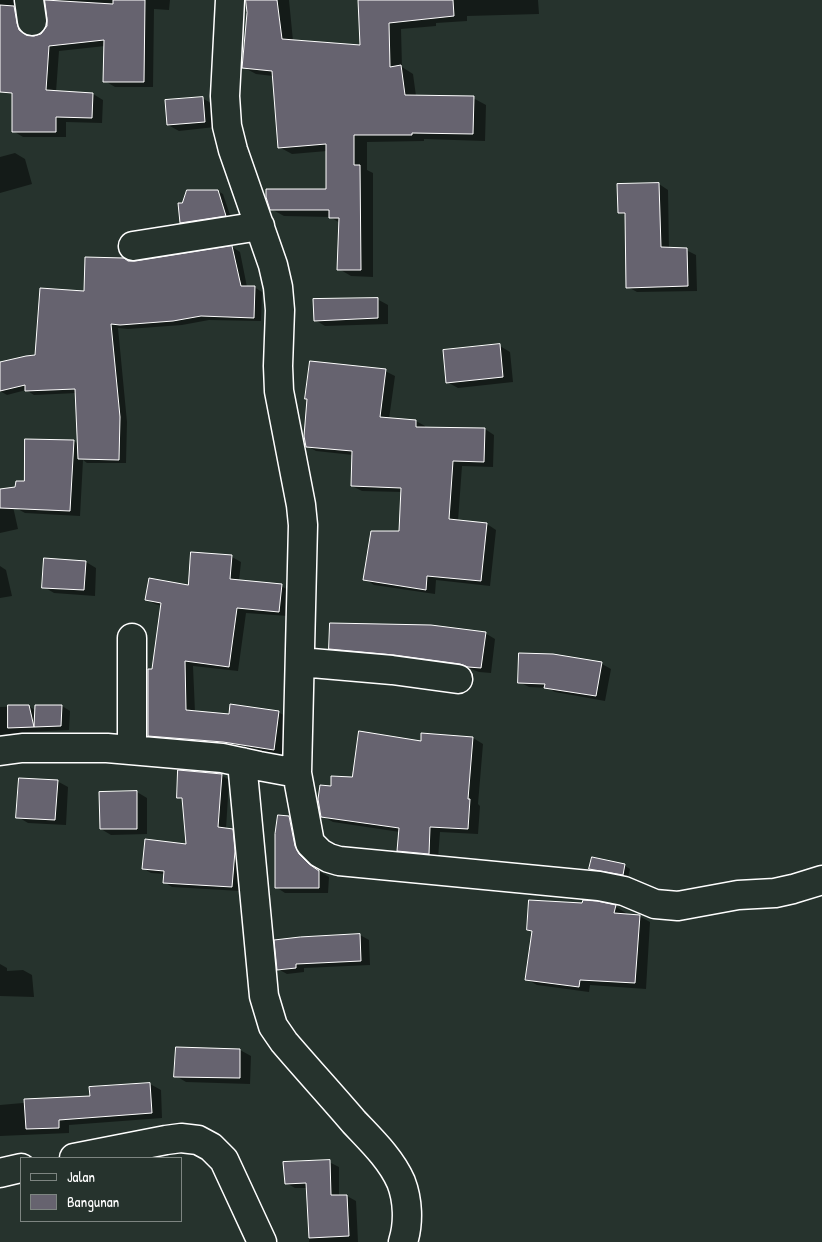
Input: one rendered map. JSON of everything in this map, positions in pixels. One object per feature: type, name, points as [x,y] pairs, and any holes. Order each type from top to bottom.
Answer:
[{"type":"street","points":[[230,0],[225,96],[227,126],[233,150],[273,265],[278,287],[280,310],[279,391],[303,525],[297,773],[310,843],[320,853],[339,861],[599,886],[624,892],[654,904],[664,905],[678,906],[738,895],[776,893],[793,890],[822,880]]},
{"type":"street","points":[[133,246],[260,226]]},
{"type":"street","points":[[132,638],[132,750]]},
{"type":"street","points":[[300,662],[392,670],[458,679]]},
{"type":"street","points":[[0,751],[22,748],[107,748],[222,758],[297,773]]},
{"type":"street","points":[[242,762],[264,996],[273,1026],[284,1042],[384,1155],[400,1180],[407,1208],[403,1242]]},
{"type":"street","points":[[79,1157],[166,1140],[181,1138],[198,1140],[211,1147],[224,1160],[262,1242]]},
{"type":"street","points":[[0,1173],[20,1168]]},
{"type":"building","points":[[45,0],[113,4],[113,0],[145,0],[144,82],[103,82],[104,40],[49,46],[46,90],[93,93],[92,118],[56,117],[56,132],[12,132],[12,93],[0,92],[0,5],[14,6],[19,30],[26,35],[34,36],[41,34],[47,26]]},
{"type":"building","points":[[246,0],[277,0],[282,39],[360,45],[358,0],[453,0],[454,16],[389,23],[390,67],[401,65],[405,95],[474,96],[473,134],[412,133],[412,135],[354,135],[354,165],[360,165],[361,270],[337,270],[339,218],[329,218],[329,210],[270,210],[266,189],[326,189],[326,144],[278,148],[272,71],[242,68],[247,13]]},
{"type":"building","points":[[203,97],[205,122],[167,125],[165,100]]},
{"type":"building","points":[[659,183],[661,247],[687,248],[688,286],[626,288],[625,213],[618,213],[617,184]]},
{"type":"building","points":[[187,190],[218,190],[226,216],[180,223],[178,203],[182,203]]},
{"type":"building","points":[[232,246],[241,286],[255,286],[254,318],[201,316],[173,321],[111,324],[120,417],[119,460],[78,459],[75,389],[25,391],[25,385],[0,391],[0,362],[35,355],[40,288],[84,291],[85,257],[124,258],[128,261],[135,261]]},
{"type":"building","points":[[378,298],[378,318],[314,321],[313,299]]},
{"type":"building","points":[[500,344],[503,377],[446,383],[443,350]]},
{"type":"building","points":[[310,361],[386,369],[380,417],[416,420],[416,427],[485,428],[484,462],[453,461],[449,519],[487,523],[481,581],[427,576],[426,590],[363,580],[371,531],[399,531],[401,488],[351,486],[352,451],[306,447],[304,436],[307,399],[305,399]]},
{"type":"building","points":[[25,439],[74,440],[70,511],[0,508],[0,489],[15,487],[16,481],[24,481]]},
{"type":"building","points":[[191,552],[232,555],[230,579],[282,584],[279,612],[237,608],[229,667],[185,661],[186,710],[229,714],[230,704],[279,711],[274,750],[223,742],[148,736],[148,669],[152,669],[161,603],[145,600],[149,578],[188,585]]},
{"type":"building","points":[[44,558],[86,561],[84,590],[42,588]]},
{"type":"building","points":[[330,623],[431,625],[486,632],[481,668],[394,655],[329,649]]},
{"type":"building","points":[[519,653],[553,654],[602,662],[596,696],[544,688],[545,684],[518,683]]},
{"type":"building","points":[[8,705],[29,705],[34,727],[35,705],[62,705],[61,726],[8,728]]},
{"type":"building","points":[[359,731],[421,741],[421,733],[473,737],[468,799],[470,799],[468,829],[430,827],[429,854],[397,851],[399,828],[321,817],[318,799],[320,785],[331,786],[331,776],[352,777]]},
{"type":"building","points":[[178,770],[222,774],[218,827],[233,829],[235,851],[232,887],[163,883],[164,871],[142,869],[145,839],[186,844],[182,798],[177,798]]},
{"type":"building","points":[[19,778],[58,780],[55,820],[16,818]]},
{"type":"building","points":[[137,791],[137,829],[100,829],[99,792]]},
{"type":"building","points":[[278,815],[289,816],[295,846],[299,854],[319,871],[319,888],[275,888],[275,834]]},
{"type":"building","points":[[592,857],[625,864],[623,875],[589,869]]},
{"type":"building","points":[[529,900],[582,903],[583,900],[597,901],[616,905],[614,913],[640,915],[635,983],[580,980],[579,987],[525,980],[532,931],[527,930]]},
{"type":"building","points":[[360,934],[361,961],[296,964],[296,968],[277,970],[274,940]]},
{"type":"building","points":[[176,1047],[240,1049],[240,1078],[174,1077]]},
{"type":"building","points":[[150,1083],[152,1113],[59,1120],[59,1128],[26,1129],[24,1099],[90,1096],[89,1087]]},
{"type":"building","points":[[330,1160],[331,1195],[347,1195],[349,1236],[309,1238],[306,1183],[285,1184],[283,1162]]}]
